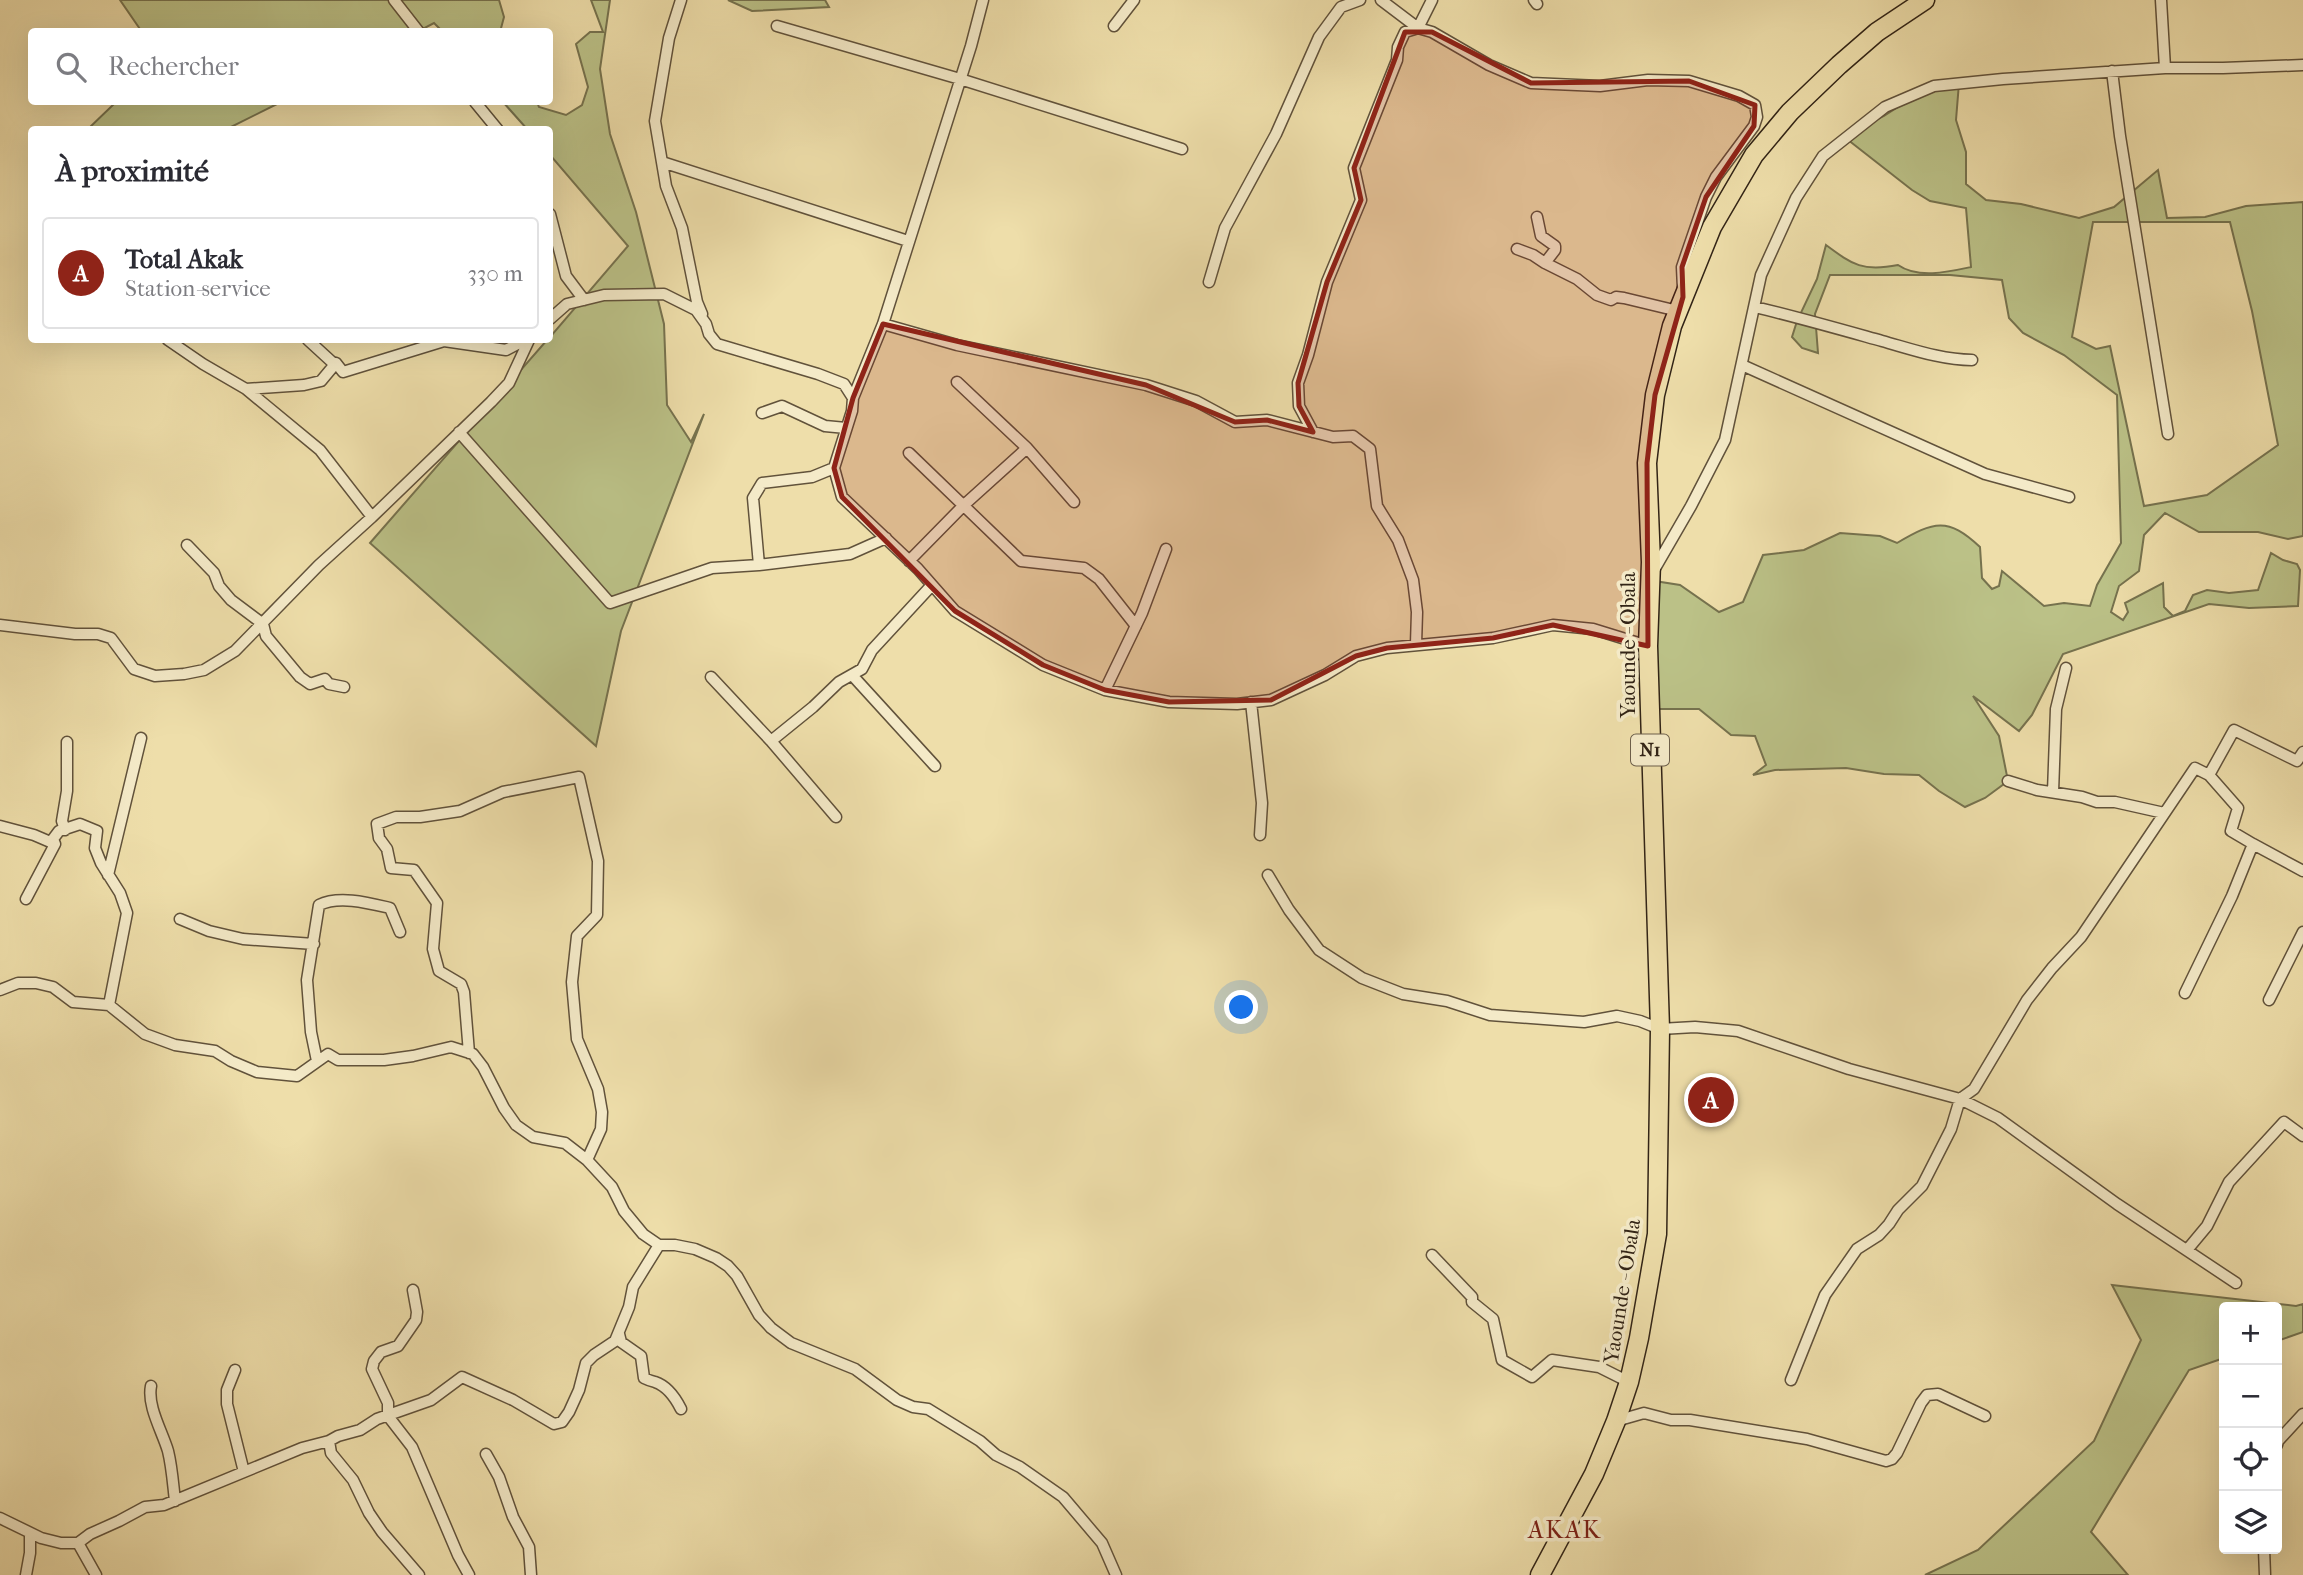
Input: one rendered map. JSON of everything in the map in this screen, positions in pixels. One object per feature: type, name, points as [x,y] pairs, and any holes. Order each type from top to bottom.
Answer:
[{"type":"highway","name":"Yaounde - Obala","points":[[1540,1575],[1594,1474],[1616,1421],[1629,1382],[1639,1338],[1657,1234],[1660,1029],[1648,646],[1650,577],[1647,463],[1655,395],[1680,304],[1712,227],[1754,155],[1790,112],[1839,65],[1877,32],[1925,0]]},
{"type":"street","points":[[394,0],[416,28]]},
{"type":"street","points":[[681,0],[669,38],[655,121],[666,186],[686,245],[697,302],[709,334],[717,344],[844,384],[853,398]]},
{"type":"street","points":[[983,0],[883,324],[853,398],[852,411],[834,468],[842,497],[909,561],[955,611],[1043,665],[1105,690],[1169,702],[1271,700],[1325,675],[1356,656],[1416,644],[1493,638],[1553,625],[1593,629],[1648,646]]},
{"type":"street","points":[[1114,26],[1135,0]]},
{"type":"street","points":[[1209,282],[1225,228],[1276,134],[1319,37],[1341,7],[1360,0]]},
{"type":"street","points":[[1381,0],[1418,28],[1432,32],[1489,65],[1531,83],[1600,86],[1648,80],[1689,81],[1739,96],[1755,105],[1757,117],[1754,126],[1716,177],[1706,197],[1682,267],[1680,304],[1616,297],[1611,300],[1597,295],[1577,279],[1533,255],[1517,250]]},
{"type":"street","points":[[1313,432],[1299,407],[1298,383],[1327,282],[1361,200],[1354,168],[1397,60],[1398,47],[1405,32],[1418,28],[1432,0]]},
{"type":"street","points":[[2161,0],[2165,68]]},
{"type":"street","points":[[777,26],[960,79],[1182,149]]},
{"type":"street","points":[[1650,577],[1725,440],[1761,275],[1796,198],[1823,156],[1885,107],[1934,86],[2003,79],[2165,68],[2303,65]]},
{"type":"street","points":[[2112,71],[2168,435]]},
{"type":"street","points":[[477,105],[495,126]]},
{"type":"street","points":[[662,162],[908,241]]},
{"type":"street","points":[[1537,217],[1541,236],[1555,246],[1545,263]]},
{"type":"street","points":[[553,226],[566,276],[584,300]]},
{"type":"street","points":[[553,316],[567,304],[604,295],[664,294],[696,310],[706,324]]},
{"type":"street","points":[[1755,307],[1805,318],[1923,352],[1972,360]]},
{"type":"street","points":[[883,324],[971,348],[1146,385],[1196,401],[1235,422],[1267,420],[1333,437],[1353,436],[1370,449],[1377,506],[1398,540],[1413,580],[1417,612],[1416,644]]},
{"type":"street","points":[[172,343],[246,388],[320,450],[372,517]]},
{"type":"street","points":[[311,343],[336,363],[342,373],[438,343]]},
{"type":"street","points":[[474,343],[505,345]]},
{"type":"street","points":[[0,625],[75,634],[98,634],[111,638],[134,669],[155,676],[204,670],[235,651],[319,565],[509,383],[526,343]]},
{"type":"street","points":[[246,388],[304,385],[321,381],[336,363]]},
{"type":"street","points":[[1742,365],[1985,474],[2069,497]]},
{"type":"street","points":[[957,382],[1027,449],[1074,502]]},
{"type":"street","points":[[762,413],[782,406],[825,426],[846,428]]},
{"type":"street","points":[[459,432],[610,603],[712,568],[850,554],[886,538]]},
{"type":"street","points":[[909,561],[1027,449]]},
{"type":"street","points":[[909,453],[1021,561],[1084,568],[1099,579],[1136,626]]},
{"type":"street","points":[[759,565],[752,498],[762,482],[812,477],[834,468]]},
{"type":"street","points":[[187,545],[214,573],[219,586],[231,600],[263,624],[265,636],[300,677],[310,684],[324,679],[329,684],[344,687]]},
{"type":"street","points":[[1105,690],[1136,626],[1166,549]]},
{"type":"street","points":[[771,741],[813,708],[839,682],[862,669],[872,650],[932,586]]},
{"type":"street","points":[[2053,792],[2056,709],[2066,668]]},
{"type":"street","points":[[852,675],[935,766]]},
{"type":"street","points":[[711,677],[771,741],[836,817]]},
{"type":"street","points":[[1251,702],[1262,803],[1260,835]]},
{"type":"street","points":[[2209,775],[2234,730],[2301,759]]},
{"type":"street","points":[[108,876],[141,738]]},
{"type":"street","points":[[65,830],[62,821],[67,791],[67,742]]},
{"type":"street","points":[[1791,1380],[1825,1295],[1857,1250],[1879,1235],[1898,1210],[1922,1186],[1951,1129],[1960,1099],[1974,1089],[2026,1000],[2081,937],[2195,768],[2209,775],[2238,808],[2231,831],[2303,871]]},
{"type":"street","points":[[469,1053],[464,992],[461,984],[439,971],[435,961],[433,949],[437,903],[414,870],[391,868],[387,849],[379,838],[377,824],[396,817],[420,817],[460,811],[503,792],[579,777],[598,861],[597,915],[577,936],[572,982],[577,1039],[598,1089],[602,1112],[601,1129],[587,1160]]},
{"type":"street","points":[[2008,781],[2164,813]]},
{"type":"street","points":[[26,899],[59,831],[80,824],[97,831],[96,848],[108,876],[120,893],[127,913],[109,1005]]},
{"type":"street","points":[[0,826],[55,844]]},
{"type":"street","points":[[2185,993],[2232,896],[2253,844]]},
{"type":"street","points":[[1268,874],[1289,910],[1319,950],[1362,978],[1403,993],[1447,1001],[1490,1014],[1584,1022],[1617,1016],[1660,1029],[1695,1027],[1738,1031],[1849,1069],[1960,1099],[1998,1118],[2117,1204],[2236,1283]]},
{"type":"street","points":[[317,1061],[311,1032],[307,980],[319,905],[328,901],[368,903],[390,908],[400,932]]},
{"type":"street","points":[[180,919],[209,931],[243,939],[314,944]]},
{"type":"street","points":[[2269,1000],[2303,932]]},
{"type":"street","points":[[0,990],[18,983],[53,987],[73,1002],[109,1005],[145,1034],[175,1045],[215,1051],[257,1072],[297,1076],[328,1054],[338,1060],[384,1060],[451,1047],[469,1053],[483,1067],[516,1125],[533,1137],[565,1143],[587,1160],[612,1187],[624,1211],[643,1234],[659,1245],[695,1249],[716,1258],[737,1276],[759,1315],[791,1343],[855,1369],[897,1400],[913,1407],[928,1409],[1063,1497],[1102,1543],[1116,1575]]},
{"type":"street","points":[[2187,1250],[2207,1226],[2229,1182],[2284,1122],[2303,1136]]},
{"type":"street","points":[[0,1518],[30,1533],[61,1543],[78,1543],[90,1534],[145,1507],[175,1501],[302,1448],[360,1430],[377,1419],[431,1400],[462,1377],[513,1400],[554,1424],[562,1422],[576,1397],[586,1363],[615,1342],[629,1307],[633,1287],[659,1245]]},
{"type":"street","points":[[1432,1255],[1472,1297],[1472,1302],[1493,1319],[1502,1360],[1532,1377],[1552,1360],[1599,1367],[1629,1382]]},
{"type":"street","points":[[412,1290],[416,1320],[398,1346],[381,1352],[372,1369],[388,1403],[388,1416],[412,1447],[469,1575]]},
{"type":"street","points":[[619,1334],[621,1342],[641,1356],[644,1378],[659,1384],[676,1399],[681,1409]]},
{"type":"street","points":[[235,1370],[227,1390],[227,1404],[244,1472]]},
{"type":"street","points":[[152,1386],[149,1395],[151,1407],[169,1454],[175,1501]]},
{"type":"street","points":[[1616,1421],[1644,1413],[1671,1420],[1690,1420],[1807,1439],[1886,1461],[1897,1453],[1927,1395],[1938,1394],[1985,1416]]},
{"type":"street","points":[[2282,1437],[2303,1414]]},
{"type":"street","points":[[329,1441],[331,1453],[353,1480],[376,1523],[419,1575]]},
{"type":"street","points":[[486,1454],[499,1477],[513,1517],[528,1547],[531,1575]]},
{"type":"street","points":[[26,1575],[30,1533]]},
{"type":"street","points":[[78,1543],[96,1575]]},
{"type":"street","points":[[2264,1554],[2265,1575]]},
{"type":"highlighted area","points":[[1405,32],[1432,32],[1531,83],[1689,81],[1755,105],[1754,126],[1706,197],[1682,267],[1683,297],[1655,395],[1647,463],[1648,646],[1553,625],[1493,638],[1387,648],[1356,656],[1271,700],[1169,702],[1105,690],[1043,665],[955,611],[842,497],[834,468],[853,398],[883,324],[1146,385],[1235,422],[1267,420],[1313,432],[1299,406],[1298,383],[1327,282],[1361,200],[1354,168]]},
{"type":"green space","points":[[120,0],[499,0],[504,17],[501,28],[439,28],[434,23],[425,28],[139,28]]},
{"type":"green space","points":[[591,0],[610,0],[600,69],[610,134],[636,212],[664,324],[667,405],[691,442],[704,414],[621,631],[596,746],[370,543],[544,343],[553,343],[553,334],[628,246],[553,158],[553,126],[524,126],[506,105],[538,105],[566,115],[582,105],[588,87],[576,44],[590,32],[603,32]]},
{"type":"green space","points":[[728,0],[825,0],[829,7],[752,11]]},
{"type":"green space","points":[[1959,83],[1956,120],[1966,152],[1966,184],[1986,200],[2021,204],[2079,218],[2114,207],[2158,170],[2167,218],[2205,217],[2246,206],[2303,202],[2303,536],[2288,539],[2258,532],[2199,532],[2165,513],[2144,535],[2139,571],[2119,586],[2111,612],[2123,620],[2128,612],[2125,603],[2163,583],[2164,607],[2173,616],[2185,611],[2193,595],[2207,590],[2229,593],[2258,590],[2271,553],[2297,564],[2300,570],[2298,606],[2249,608],[2209,604],[2063,654],[2032,715],[2019,731],[1973,696],[1999,736],[2008,781],[1985,798],[1965,807],[1919,775],[1884,774],[1846,768],[1775,770],[1753,775],[1766,765],[1755,736],[1731,735],[1699,709],[1649,709],[1648,580],[1680,585],[1719,612],[1743,602],[1763,555],[1804,550],[1840,533],[1880,536],[1897,543],[1921,530],[1940,526],[1959,531],[1980,547],[1982,578],[1992,589],[1999,586],[2002,571],[2044,606],[2064,603],[2090,606],[2097,585],[2121,543],[2117,395],[2064,355],[2023,333],[2009,318],[2002,280],[1950,275],[1830,275],[1815,314],[1818,353],[1802,348],[1792,337],[1817,279],[1826,245],[1851,262],[1867,267],[1898,265],[1915,272],[1933,273],[1971,267],[1966,208],[1930,201],[1843,136],[1884,116],[1926,89]],"holes":[[[2093,222],[2230,222],[2252,311],[2278,445],[2207,495],[2144,506],[2110,346],[2096,349],[2072,337]]]},
{"type":"green space","points":[[113,105],[275,105],[233,126],[91,126]]},
{"type":"green space","points":[[2112,1285],[2261,1302],[2219,1302],[2219,1360],[2189,1370],[2091,1532],[2128,1575],[1925,1575],[1978,1550],[2094,1441],[2141,1340]]},
{"type":"green space","points":[[2282,1304],[2303,1304],[2303,1332],[2282,1339]]},
{"type":"place","name":"Total Akak","points":[[1711,1100]]},
{"type":"district","name":"AKAK","points":[[1565,1530]]}]
